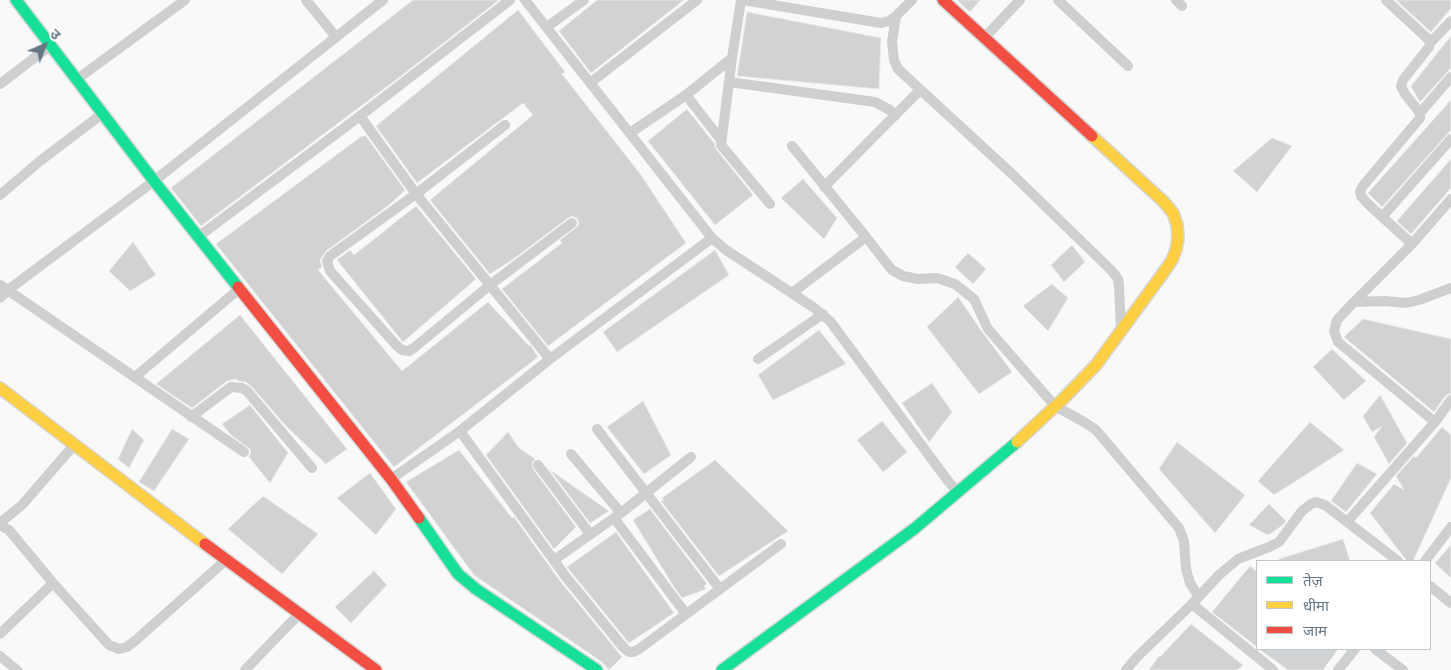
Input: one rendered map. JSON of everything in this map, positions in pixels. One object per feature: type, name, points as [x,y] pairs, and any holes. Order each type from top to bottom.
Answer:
[{"type":"street","points":[[76,80],[184,0]]},
{"type":"street","points":[[306,0],[336,37]]},
{"type":"street","points":[[244,452],[3,291],[154,181],[383,0]]},
{"type":"street","points":[[198,237],[360,116],[510,0]]},
{"type":"street","points":[[525,0],[712,238],[726,250],[823,314],[835,327],[958,492]]},
{"type":"street","points":[[547,27],[584,0]]},
{"type":"street","points":[[590,83],[698,0]]},
{"type":"street","points":[[721,145],[732,58],[742,0],[881,23],[889,21],[896,16],[912,0]]},
{"type":"street","points":[[722,670],[914,529],[1006,452],[1096,365],[1172,260],[1176,250],[1178,238],[1177,225],[1173,213],[1164,202],[943,0]]},
{"type":"street","points":[[984,38],[1020,0]]},
{"type":"street","points":[[1058,0],[1128,66]]},
{"type":"street","points":[[1386,0],[1428,39],[1430,44]]},
{"type":"street","points":[[19,1],[50,46],[154,181],[391,479],[458,574],[476,590],[597,670]]},
{"type":"street","points":[[896,16],[892,42],[894,60],[898,69],[1012,174],[1112,271],[1118,279],[1120,286],[1121,330]]},
{"type":"street","points":[[1420,113],[1405,94],[1401,86],[1403,80],[1430,44],[1451,21]]},
{"type":"street","points":[[0,84],[50,46]]},
{"type":"street","points":[[630,133],[686,95],[732,58]]},
{"type":"street","points":[[1412,244],[1361,196],[1360,192],[1362,187],[1417,123],[1420,113],[1451,77]]},
{"type":"street","points":[[729,82],[875,102],[890,110],[895,116]]},
{"type":"street","points":[[824,187],[920,90]]},
{"type":"street","points":[[686,95],[721,140],[721,145],[770,204]]},
{"type":"street","points":[[0,195],[40,161],[102,114]]},
{"type":"street","points":[[360,116],[416,194],[550,359]]},
{"type":"street","points":[[505,124],[416,194],[330,256],[327,262],[330,271],[397,346],[402,350],[409,351],[572,223]]},
{"type":"street","points":[[1382,217],[1451,139]]},
{"type":"street","points":[[792,146],[892,270],[903,276],[918,279],[937,278],[955,284],[974,299],[988,328],[1055,406],[1096,430],[1179,528],[1184,541],[1186,569],[1196,600],[1273,670]]},
{"type":"street","points":[[1435,422],[1338,342],[1334,331],[1337,320],[1412,244],[1451,199]]},
{"type":"street","points":[[792,293],[866,237]]},
{"type":"street","points":[[391,479],[460,431],[550,359],[712,238]]},
{"type":"street","points":[[1354,302],[1385,301],[1406,303],[1451,288]]},
{"type":"street","points":[[134,378],[239,289]]},
{"type":"street","points":[[758,359],[823,314]]},
{"type":"street","points":[[0,388],[226,560],[300,613],[367,668]]},
{"type":"street","points":[[191,416],[230,388],[242,388],[247,391],[312,468]]},
{"type":"street","points":[[1347,522],[1435,422],[1451,400]]},
{"type":"street","points":[[597,428],[720,589]]},
{"type":"street","points":[[460,431],[566,577],[629,652],[639,650],[781,544]]},
{"type":"street","points":[[74,444],[22,505],[0,524],[9,530],[53,583],[109,645],[119,649],[127,647],[226,560]]},
{"type":"street","points":[[571,454],[686,614]]},
{"type":"street","points":[[554,560],[617,516],[691,457]]},
{"type":"street","points":[[538,465],[590,534]]},
{"type":"street","points":[[1126,670],[1137,656],[1196,600],[1219,575],[1238,559],[1279,542],[1302,511],[1311,504],[1316,502],[1325,505],[1397,560]]},
{"type":"street","points":[[1426,560],[1451,527]]},
{"type":"street","points":[[1254,552],[1262,560]]},
{"type":"street","points":[[0,634],[53,583]]},
{"type":"street","points":[[1431,587],[1451,603]]},
{"type":"street","points":[[245,670],[300,613]]},
{"type":"street","points":[[1338,670],[1354,650]]},
{"type":"street","points":[[1376,650],[1403,670]]},
{"type":"street","points":[[0,656],[17,670]]},
{"type":"building","points":[[413,0],[499,0],[201,226],[171,188]]},
{"type":"building","points":[[597,0],[684,0],[591,73],[559,31]]},
{"type":"building","points":[[957,0],[980,0],[970,12]]},
{"type":"building","points":[[1396,0],[1451,0],[1451,8],[1431,32]]},
{"type":"building","points":[[518,10],[565,72],[562,74],[641,175],[686,243],[548,346],[502,289],[562,243],[560,240],[578,226],[577,218],[572,216],[568,218],[490,274],[430,200],[533,115],[523,103],[417,183],[376,126]]},
{"type":"building","points":[[747,12],[881,38],[879,89],[737,76]]},
{"type":"building","points":[[1451,36],[1451,68],[1420,102],[1411,86]]},
{"type":"building","points":[[1451,100],[1451,130],[1382,207],[1368,193]]},
{"type":"building","points":[[687,109],[753,195],[715,225],[648,141]]},
{"type":"building","points":[[365,135],[405,190],[389,205],[326,251],[320,260],[322,267],[318,270],[402,371],[488,302],[530,345],[538,357],[394,467],[216,244]]},
{"type":"building","points":[[1272,138],[1292,146],[1257,192],[1233,171]]},
{"type":"building","points":[[1451,159],[1451,188],[1411,234],[1397,221]]},
{"type":"building","points":[[803,179],[837,218],[824,239],[781,198]]},
{"type":"building","points":[[416,206],[476,279],[403,342],[337,260],[350,250],[354,255]]},
{"type":"building","points":[[133,242],[156,275],[130,291],[109,271]]},
{"type":"building","points":[[1072,245],[1085,262],[1064,282],[1051,265]]},
{"type":"building","points":[[715,250],[729,275],[617,352],[603,332]]},
{"type":"building","points":[[968,253],[986,269],[973,284],[955,267]]},
{"type":"building","points":[[1052,284],[1068,298],[1048,331],[1023,306]]},
{"type":"building","points":[[958,297],[1012,372],[979,394],[927,327]]},
{"type":"building","points":[[240,315],[347,449],[326,464],[286,426],[246,382],[236,379],[227,381],[192,408],[156,384]]},
{"type":"building","points":[[1363,319],[1451,339],[1451,393],[1445,396],[1434,412],[1344,337]]},
{"type":"building","points":[[819,330],[846,364],[773,400],[758,375]]},
{"type":"building","points":[[1332,349],[1366,381],[1344,400],[1313,367]]},
{"type":"building","points":[[932,383],[952,412],[929,442],[902,403]]},
{"type":"building","points":[[1380,395],[1407,443],[1389,464],[1374,437],[1382,426],[1372,432],[1363,416]]},
{"type":"building","points":[[643,401],[671,455],[644,474],[607,427]]},
{"type":"building","points":[[250,405],[288,453],[270,483],[249,457],[250,449],[231,435],[222,424]]},
{"type":"building","points":[[882,421],[907,452],[883,472],[857,440]]},
{"type":"building","points":[[1310,422],[1344,450],[1274,495],[1258,481]]},
{"type":"building","points":[[1442,427],[1451,435],[1451,478],[1413,560],[1406,560],[1370,513],[1394,484],[1404,490],[1396,476],[1414,456],[1416,458]]},
{"type":"building","points":[[132,429],[144,440],[129,468],[118,459]]},
{"type":"building","points":[[172,429],[189,439],[154,491],[139,482]]},
{"type":"building","points":[[508,432],[519,448],[535,459],[532,463],[533,469],[576,527],[554,549],[486,455]]},
{"type":"building","points":[[1177,442],[1245,495],[1215,533],[1159,469]]},
{"type":"building","points":[[459,450],[512,518],[514,517],[560,581],[622,657],[609,670],[602,662],[474,575],[406,482]]},
{"type":"building","points":[[715,460],[788,531],[719,576],[661,501],[664,500],[662,498]]},
{"type":"building","points":[[1357,463],[1377,474],[1346,512],[1331,501]]},
{"type":"building","points":[[550,470],[609,511],[590,523]]},
{"type":"building","points":[[370,473],[396,509],[376,535],[337,498]]},
{"type":"building","points":[[263,496],[318,534],[282,574],[228,529]]},
{"type":"building","points":[[1269,504],[1286,521],[1268,535],[1249,525]]},
{"type":"building","points":[[650,509],[707,584],[704,586],[706,589],[682,598],[674,587],[633,520]]},
{"type":"building","points":[[616,532],[674,613],[629,643],[567,567]]},
{"type":"building","points":[[1343,539],[1350,560],[1279,560]]},
{"type":"building","points":[[1451,545],[1451,578],[1435,563]]},
{"type":"building","points":[[1250,566],[1256,571],[1256,646],[1212,612]]},
{"type":"building","points":[[374,571],[387,585],[351,623],[335,607]]},
{"type":"building","points":[[1191,624],[1243,665],[1237,670],[1149,670],[1159,656]]},
{"type":"building","points":[[1260,650],[1337,650],[1323,670],[1288,670]]},
{"type":"traffic: fast","points":[[16,0],[154,181],[238,287]]},
{"type":"traffic: fast","points":[[722,670],[914,529],[1017,442]]},
{"type":"traffic: fast","points":[[419,518],[458,574],[476,589],[597,670]]},
{"type":"traffic: slow","points":[[1017,442],[1096,365],[1161,276],[1172,260],[1176,250],[1178,238],[1177,225],[1173,213],[1164,202],[1092,136]]},
{"type":"traffic: slow","points":[[0,388],[205,544]]},
{"type":"traffic: jam","points":[[943,0],[1092,136]]},
{"type":"traffic: jam","points":[[238,287],[391,479],[419,518]]},
{"type":"traffic: jam","points":[[205,544],[376,670]]}]
